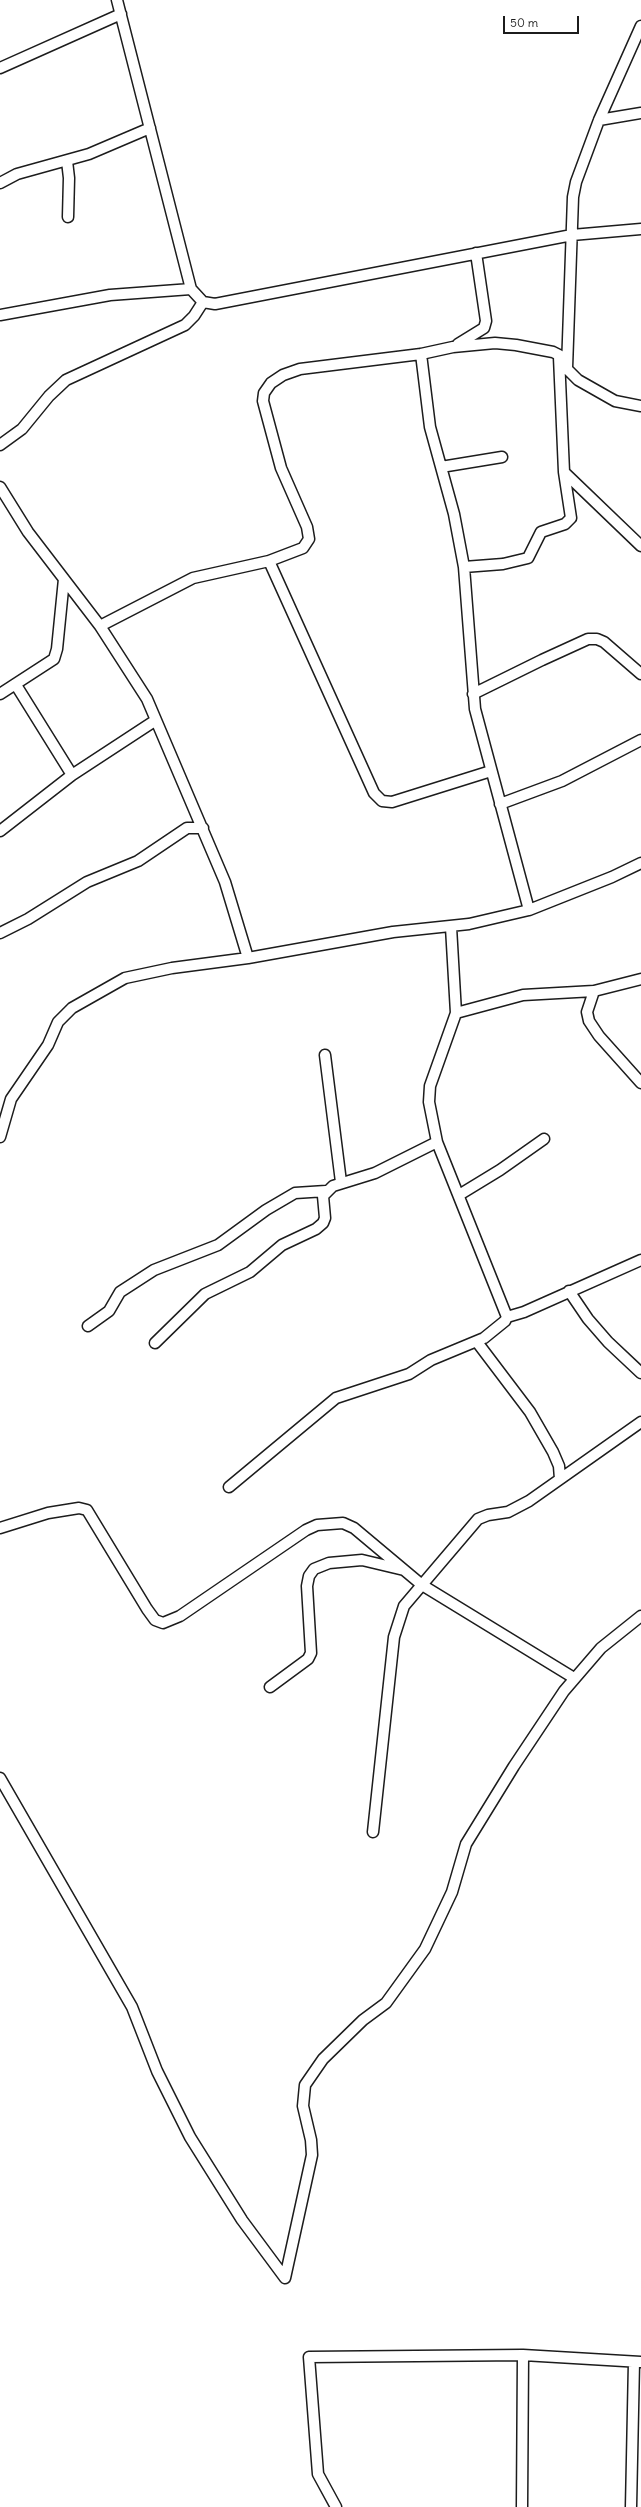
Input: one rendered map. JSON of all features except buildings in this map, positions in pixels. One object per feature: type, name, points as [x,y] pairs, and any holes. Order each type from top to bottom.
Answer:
[{"type":"street","points":[[117,0],[191,289],[202,302],[215,304],[572,235],[641,229]]},
{"type":"street","points":[[0,68],[121,14]]},
{"type":"street","points":[[567,369],[573,197],[576,182],[599,120],[641,26]]},
{"type":"street","points":[[599,120],[641,113]]},
{"type":"street","points":[[0,183],[17,174],[67,161],[150,128]]},
{"type":"street","points":[[67,161],[69,178],[68,217]]},
{"type":"street","points":[[453,347],[484,328],[486,308],[476,253]]},
{"type":"street","points":[[0,315],[110,295],[191,289]]},
{"type":"street","points":[[0,445],[22,429],[49,396],[66,380],[185,325],[194,316],[202,302]]},
{"type":"street","points":[[100,626],[193,578],[226,569],[269,561],[303,548],[309,539],[307,527],[281,468],[266,414],[264,393],[271,383],[283,375],[300,369],[421,354],[453,347],[495,343],[543,349],[559,355],[567,369],[578,380],[615,400],[641,406]]},
{"type":"street","points":[[421,354],[430,427],[454,514],[464,567],[473,694],[491,771],[529,910]]},
{"type":"street","points":[[464,567],[523,560],[531,555],[541,532],[569,522],[571,514],[564,472],[559,355]]},
{"type":"street","points":[[440,467],[502,457]]},
{"type":"street","points":[[564,472],[641,546]]},
{"type":"street","points":[[0,487],[28,532],[100,626],[147,699],[225,882],[248,958]]},
{"type":"street","points":[[269,561],[374,792],[382,800],[392,802],[491,771]]},
{"type":"street","points":[[0,694],[54,659],[57,650],[64,579]]},
{"type":"street","points":[[473,694],[542,660],[588,640],[597,639],[604,642],[641,674]]},
{"type":"street","points":[[16,685],[72,775]]},
{"type":"street","points":[[0,831],[72,775],[156,720]]},
{"type":"street","points":[[500,804],[562,781],[641,740]]},
{"type":"street","points":[[0,933],[28,920],[87,882],[138,861],[187,828],[203,828]]},
{"type":"street","points":[[0,1137],[11,1098],[48,1045],[58,1022],[72,1008],[125,978],[135,975],[248,958],[393,932],[451,927],[529,910],[612,877],[641,863]]},
{"type":"street","points":[[451,927],[456,1013],[430,1086],[429,1102],[437,1142],[507,1317]]},
{"type":"street","points":[[456,1013],[523,995],[594,991],[641,979]]},
{"type":"street","points":[[594,991],[587,1012],[589,1022],[599,1036],[641,1083]]},
{"type":"street","points":[[324,1055],[341,1182]]},
{"type":"street","points":[[458,1195],[500,1170],[544,1139]]},
{"type":"street","points":[[88,1326],[109,1311],[120,1292],[154,1270],[218,1245],[266,1210],[295,1193],[326,1191],[341,1182],[375,1173],[437,1142]]},
{"type":"street","points":[[156,1343],[205,1294],[250,1272],[282,1245],[316,1229],[323,1223],[325,1218],[323,1196],[326,1191]]},
{"type":"street","points":[[229,1487],[336,1398],[405,1376],[431,1360],[477,1342],[500,1326],[507,1317],[524,1312],[641,1260]]},
{"type":"street","points":[[569,1291],[588,1319],[608,1342],[641,1373]]},
{"type":"street","points":[[477,1342],[530,1412],[553,1452],[559,1466],[560,1479]]},
{"type":"street","points":[[373,1832],[397,1622],[404,1606],[478,1519],[514,1510],[641,1422]]},
{"type":"street","points":[[0,1528],[48,1513],[79,1508],[87,1510],[147,1609],[155,1620],[163,1623],[180,1616],[317,1525],[343,1523],[354,1528],[406,1570],[422,1585],[574,1678]]},
{"type":"street","points":[[270,1687],[308,1659],[311,1653],[307,1586],[309,1576],[314,1569],[329,1563],[362,1560],[406,1570]]},
{"type":"street","points":[[0,1778],[132,2007],[157,2071],[190,2137],[242,2220],[285,2278],[312,2155],[311,2140],[303,2106],[302,2091],[305,2085],[323,2059],[363,2020],[386,2003],[425,1949],[452,1892],[466,1844],[514,1766],[574,1678],[601,1648],[641,1616]]},
{"type":"street","points":[[522,2507],[523,2355]]},
{"type":"street","points":[[336,2507],[318,2474],[309,2357],[523,2355],[637,2362],[631,2507]]}]
